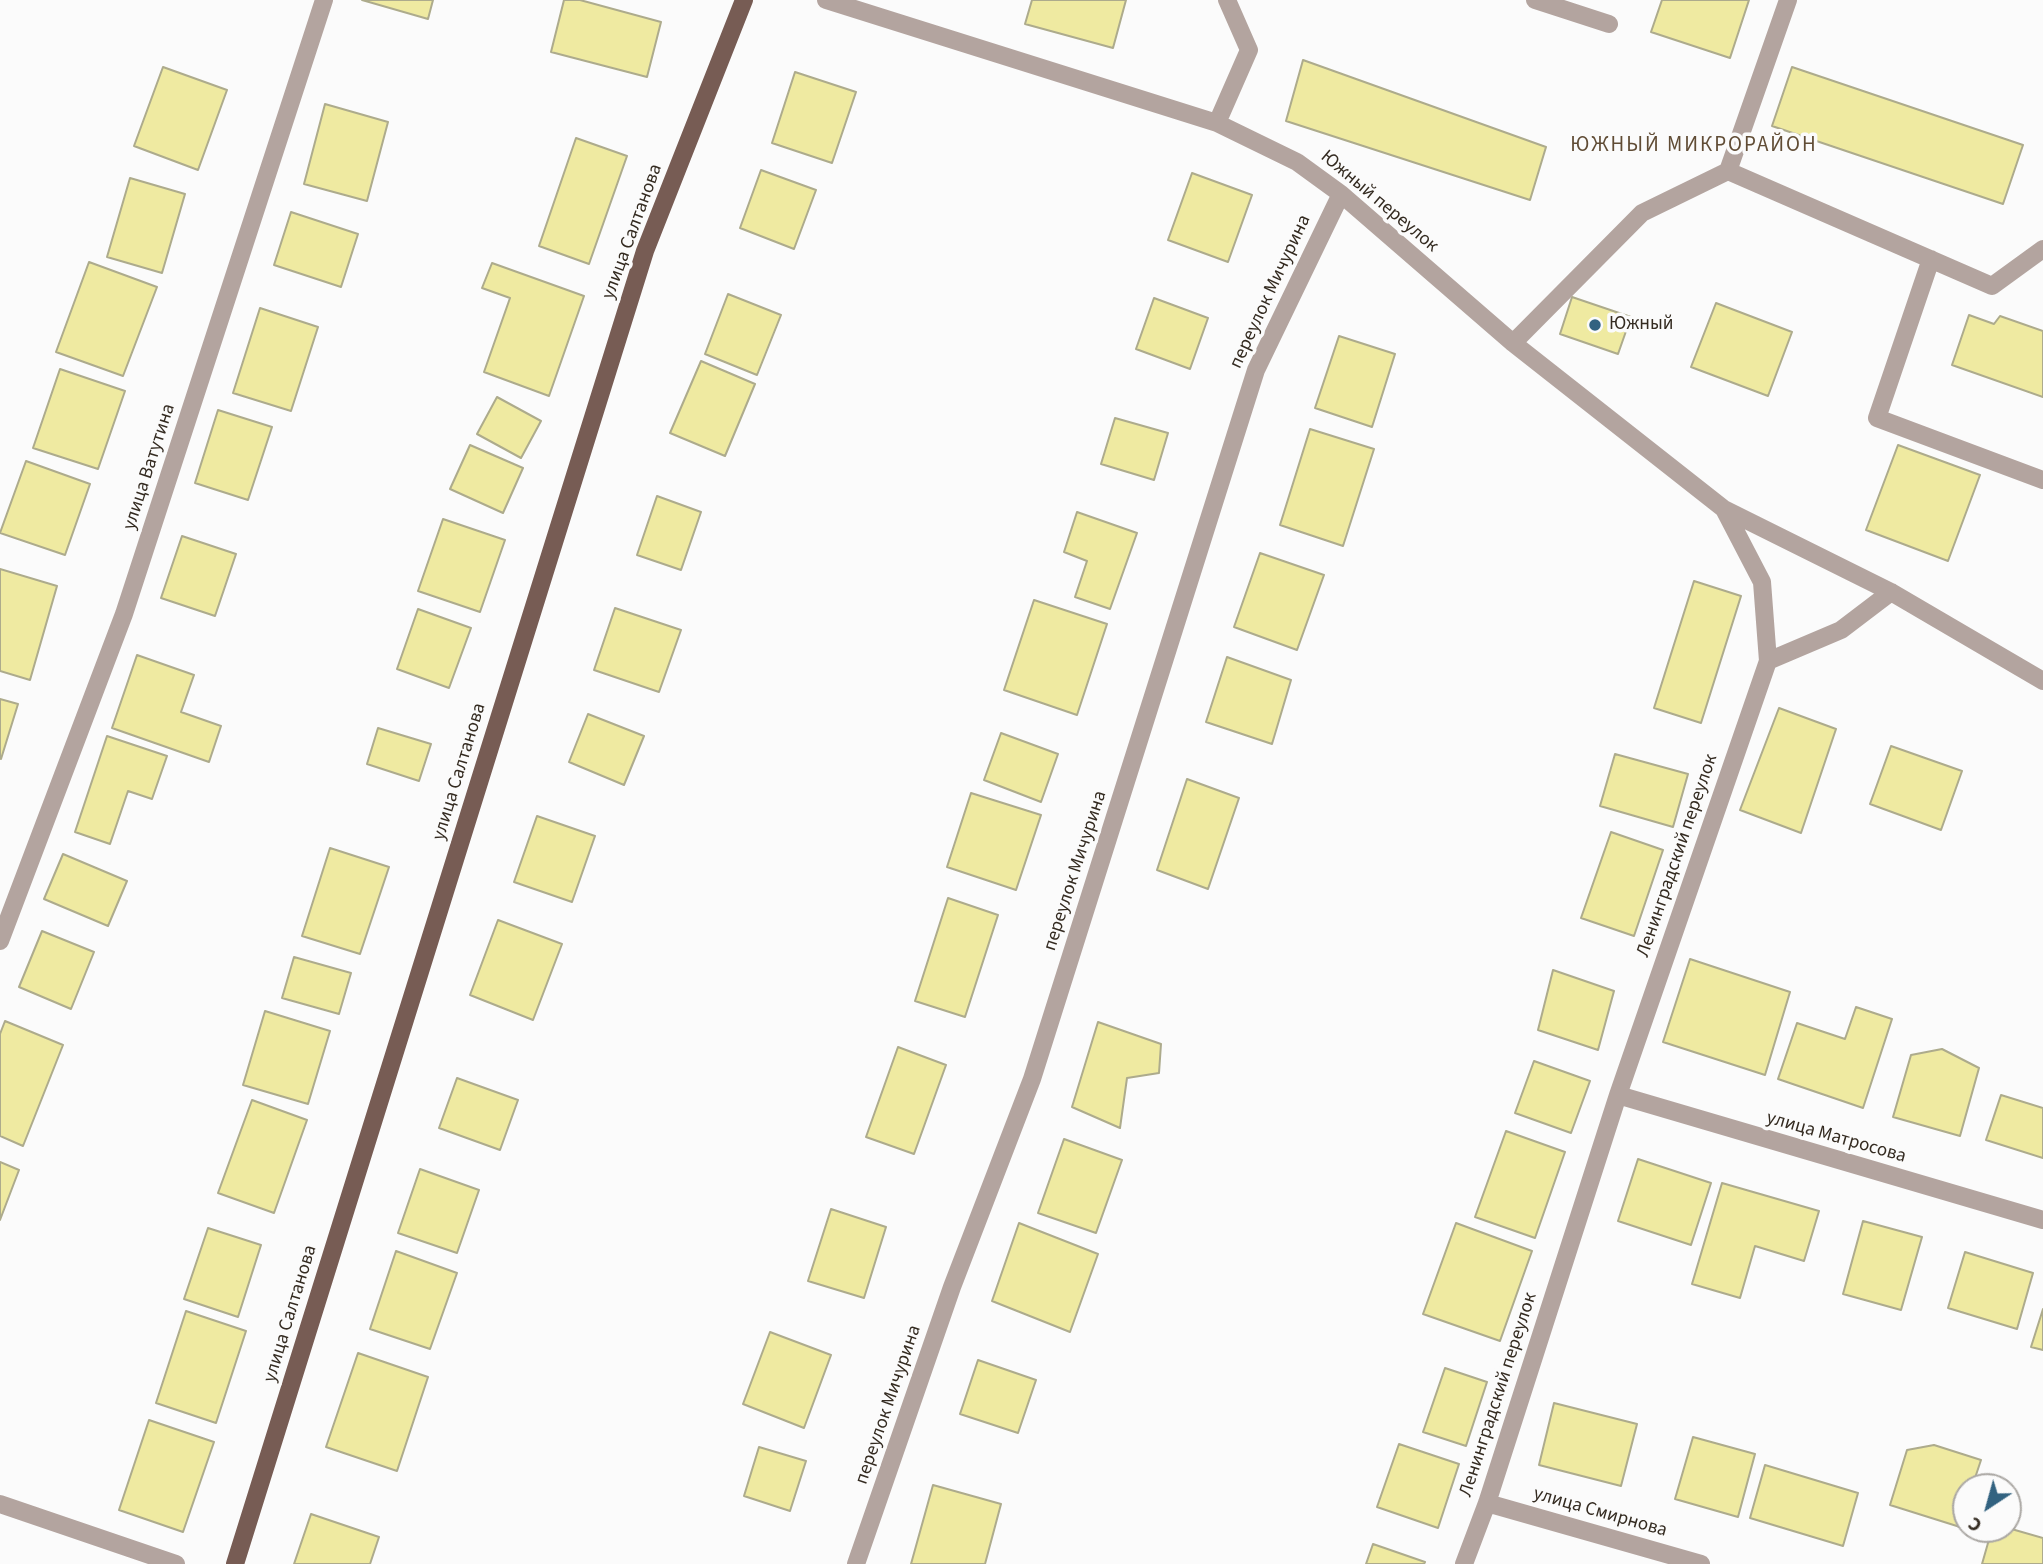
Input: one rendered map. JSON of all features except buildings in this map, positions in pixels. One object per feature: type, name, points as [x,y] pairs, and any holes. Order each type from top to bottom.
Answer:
[{"type":"main road","name":"улица Салтанова","points":[[235,1564],[645,251],[744,0]]},
{"type":"street","name":"улица Ватутина","points":[[0,942],[124,614],[324,0]]},
{"type":"street","name":"Южный переулок","points":[[826,0],[1217,124],[1297,162],[1341,194],[1513,344],[1724,509]]},
{"type":"street","points":[[1217,124],[1249,50],[1227,0]]},
{"type":"street","points":[[1535,0],[1609,24]]},
{"type":"street","points":[[1513,344],[1642,213],[1728,170],[1788,0]]},
{"type":"street","points":[[1728,170],[1992,286],[2043,250]]},
{"type":"street","name":"переулок Мичурина","points":[[856,1564],[952,1287],[1032,1079],[1256,370],[1341,194]]},
{"type":"street","points":[[1931,259],[1877,418],[2043,480]]},
{"type":"street","points":[[1724,509],[1891,592],[2043,681]]},
{"type":"street","name":"Ленинградский переулок","points":[[1464,1564],[1618,1095],[1768,661],[1762,582],[1724,509]]},
{"type":"street","points":[[1768,661],[1841,630],[1891,592]]},
{"type":"street","name":"улица Матросова","points":[[1618,1095],[2043,1220]]},
{"type":"street","name":"улица Смирнова","points":[[1486,1503],[1701,1564]]},
{"type":"street","points":[[0,1504],[176,1564]]},
{"type":"place","name":"Южный","points":[[1595,325]]},
{"type":"district","name":"ЮЖНЫЙ МИКРОРАЙОН","points":[[1694,146]]}]
